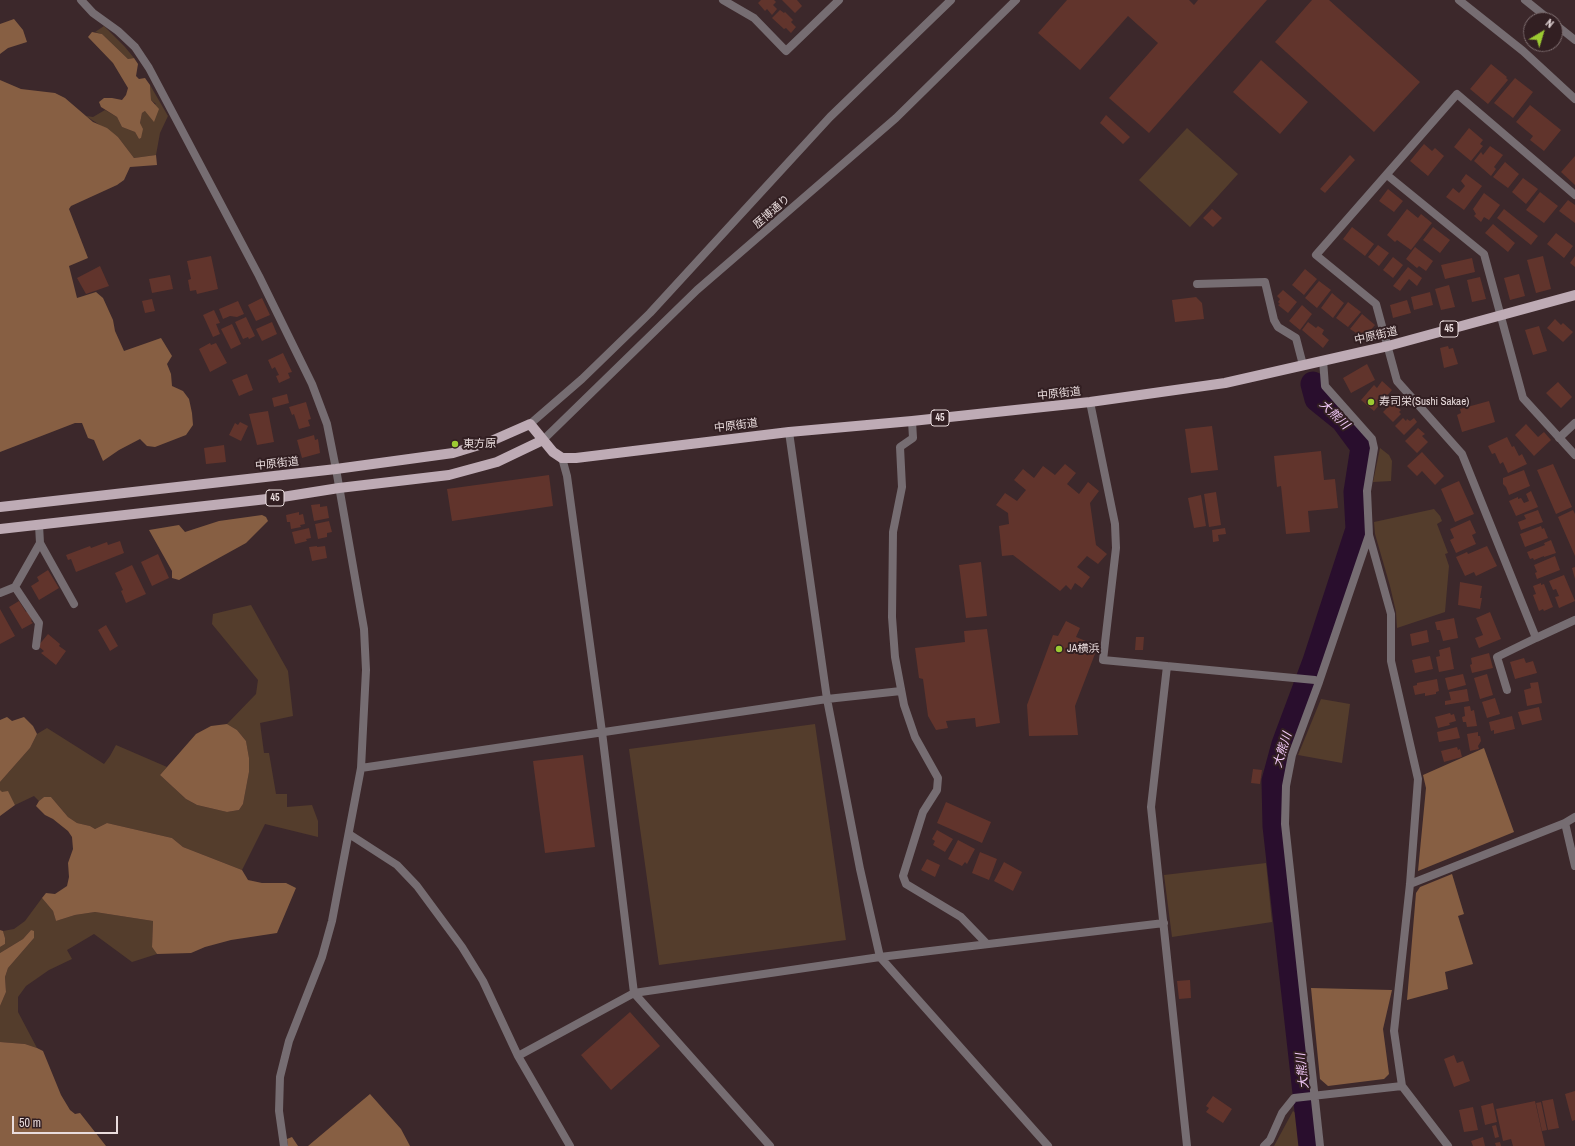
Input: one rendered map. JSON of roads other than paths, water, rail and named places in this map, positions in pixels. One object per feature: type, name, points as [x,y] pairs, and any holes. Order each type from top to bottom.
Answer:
[{"type":"main road","name":"中原街道","points":[[562,458],[576,458],[790,432],[1090,402],[1225,383],[1388,346],[1575,295]]},
{"type":"main road","name":"中原街道","points":[[0,507],[336,469],[454,453],[489,442],[530,424]]},
{"type":"main road","points":[[530,424],[553,452],[562,458]]},
{"type":"main road","name":"45","points":[[0,529],[276,498],[339,488],[449,475],[498,462],[543,440]]},
{"type":"street","points":[[81,0],[94,13],[118,31],[135,47],[149,68],[228,217],[312,384],[327,424],[336,469],[364,629],[366,670],[361,768],[332,921],[322,957],[289,1041],[280,1078],[280,1111],[284,1146]]},
{"type":"street","points":[[723,0],[754,18],[786,51],[839,0]]},
{"type":"street","name":"歴博通り","points":[[530,424],[582,379],[650,313],[830,117],[951,0]]},
{"type":"street","name":"歴博通り","points":[[543,440],[697,290],[896,118],[1016,0]]},
{"type":"street","points":[[1459,0],[1522,51],[1575,98]]},
{"type":"street","points":[[1525,0],[1540,12]]},
{"type":"street","points":[[1563,30],[1575,40]]},
{"type":"street","points":[[1536,638],[1462,454],[1397,381],[1376,304],[1316,255],[1457,94],[1575,195]]},
{"type":"street","points":[[1387,175],[1484,254],[1502,315],[1523,398],[1575,455]]},
{"type":"street","points":[[1196,284],[1265,282],[1274,320],[1278,327],[1296,338],[1304,365]]},
{"type":"street","points":[[1323,360],[1325,386],[1372,439],[1374,448],[1367,491],[1370,535],[1391,614],[1390,661],[1418,779],[1410,884],[1394,1031],[1402,1086],[1448,1146]]},
{"type":"street","points":[[1090,402],[1116,524],[1116,548],[1103,660],[1317,681]]},
{"type":"street","points":[[912,421],[913,438],[900,447],[902,487],[893,532],[893,633],[895,657],[904,705],[916,736],[938,778],[937,790],[923,812],[903,876],[906,884],[961,917],[987,944]]},
{"type":"street","points":[[1559,438],[1575,423]]},
{"type":"street","points":[[790,432],[827,699],[860,870],[880,957],[1048,1146]]},
{"type":"street","points":[[562,458],[567,476],[602,732],[634,992],[770,1146]]},
{"type":"street","points":[[39,525],[40,543],[74,604]]},
{"type":"street","points":[[1320,1146],[1285,824],[1286,786],[1292,755],[1370,535]]},
{"type":"street","points":[[0,593],[15,587],[40,543]]},
{"type":"street","points":[[15,587],[39,623],[36,646]]},
{"type":"street","points":[[1507,690],[1497,657],[1575,620]]},
{"type":"street","points":[[1167,666],[1151,807],[1187,1146]]},
{"type":"street","points":[[361,768],[827,699],[901,691]]},
{"type":"street","points":[[1410,884],[1565,823],[1575,817]]},
{"type":"street","points":[[1565,823],[1575,866]]},
{"type":"street","points":[[349,834],[397,865],[417,886],[462,947],[483,981],[518,1056],[570,1146]]},
{"type":"street","points":[[518,1056],[634,992],[880,957],[1164,923]]},
{"type":"street","points":[[1264,1146],[1270,1140],[1282,1113],[1294,1098],[1402,1086]]},
{"type":"waterway","name":"大熊川","points":[[1311,1146],[1275,826],[1274,781],[1284,744],[1315,661],[1358,529],[1356,492],[1363,447],[1343,420],[1317,399],[1313,384]]},
{"type":"place","name":"寿司栄(Sushi Sakae)","points":[[1371,402]]},
{"type":"place","name":"東方原","points":[[455,444]]},
{"type":"place","name":"JA横浜","points":[[1059,649]]}]
